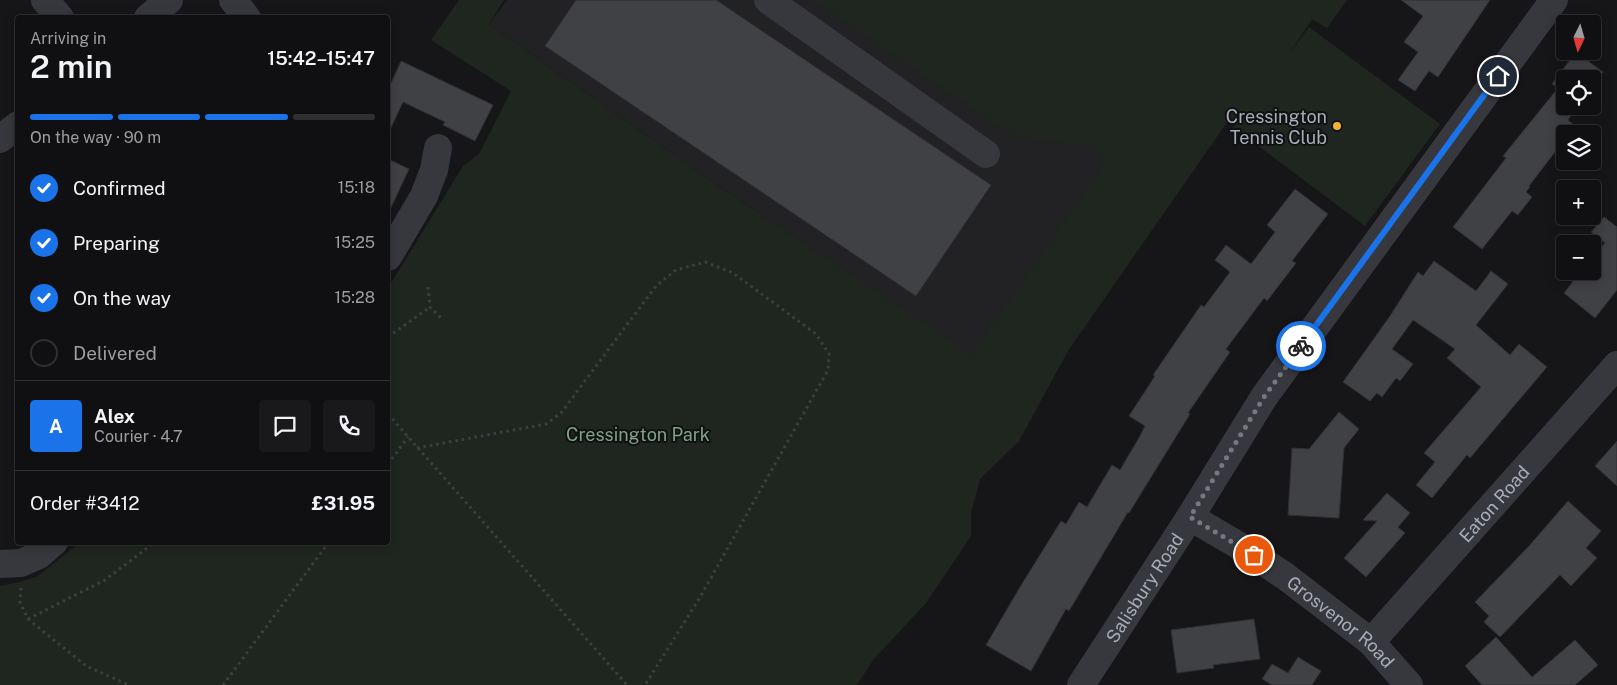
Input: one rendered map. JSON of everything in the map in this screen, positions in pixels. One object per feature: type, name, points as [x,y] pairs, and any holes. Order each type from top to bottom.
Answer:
[{"type":"street","points":[[45,0],[58,15]]},
{"type":"street","points":[[152,15],[169,0]]},
{"type":"street","points":[[233,0],[245,15]]},
{"type":"street","points":[[768,0],[986,154]]},
{"type":"street","name":"Salisbury Road","points":[[1082,685],[1190,517],[1264,397],[1554,0]]},
{"type":"street","points":[[0,139],[15,127]]},
{"type":"street","points":[[390,254],[424,196],[434,170],[438,148]]},
{"type":"street","name":"Eaton Road","points":[[1371,642],[1617,365]]},
{"type":"street","name":"Grosvenor Road","points":[[1190,517],[1238,545],[1285,576],[1371,642],[1409,685]]},
{"type":"street","points":[[11,564],[39,555],[51,545]]},
{"type":"path","points":[[417,448],[546,424],[562,413],[656,286],[676,270],[705,262],[733,273],[816,334],[829,354],[828,370],[699,599],[645,685]]},
{"type":"path","points":[[428,287],[430,307],[442,319]]},
{"type":"path","points":[[390,336],[430,307]]},
{"type":"path","points":[[390,416],[627,685]]},
{"type":"path","points":[[390,461],[408,437]]},
{"type":"path","points":[[28,619],[105,580],[152,545]]},
{"type":"path","points":[[224,685],[327,545]]},
{"type":"path","points":[[11,564],[20,602],[28,619],[86,666],[129,685]]},
{"type":"shaded area","points":[[507,0],[1220,0],[972,355],[721,188],[489,24]]},
{"type":"green space","name":"Cressington Park","points":[[459,0],[504,0],[489,24],[721,188],[972,354],[1106,162],[1091,146],[1014,137],[813,0],[1347,0],[1327,28],[1312,19],[1289,54],[1309,27],[1440,124],[1365,226],[1233,127],[1236,124],[1228,121],[1068,351],[1019,441],[980,479],[971,513],[971,536],[926,603],[874,659],[857,685],[0,685],[0,586],[38,576],[77,545],[390,545],[390,283],[463,166],[479,154],[511,91],[431,40]]},
{"type":"building","points":[[576,0],[716,0],[991,185],[916,296],[545,46]]},
{"type":"building","points":[[1401,0],[1490,0],[1438,77],[1429,71],[1415,91],[1398,80],[1418,52],[1404,42],[1423,16]]},
{"type":"building","points":[[1570,60],[1587,60],[1600,70],[1562,70]]},
{"type":"building","points":[[401,61],[493,105],[475,141],[443,125],[445,122],[403,102],[390,130],[390,86]]},
{"type":"building","points":[[1556,79],[1556,87],[1552,84]]},
{"type":"building","points":[[1556,90],[1556,115],[1572,115],[1568,120],[1574,125],[1556,125],[1556,151],[1529,186],[1526,192],[1532,197],[1518,215],[1512,211],[1482,249],[1453,227],[1506,158],[1503,156]]},
{"type":"building","points":[[390,160],[409,169],[390,210]]},
{"type":"building","points":[[1295,189],[1328,214],[1292,261],[1296,263],[1267,301],[1264,298],[1226,349],[1230,352],[1188,413],[1190,414],[1128,512],[1069,611],[1066,609],[1031,671],[986,645],[1061,521],[1066,524],[1079,502],[1087,507],[1112,465],[1120,470],[1145,426],[1129,416],[1155,376],[1153,375],[1201,305],[1204,307],[1230,272],[1215,260],[1226,245],[1251,264],[1275,232],[1267,225]]},
{"type":"building","points":[[1604,217],[1617,227],[1617,290],[1595,318],[1564,293],[1574,280],[1601,280],[1601,248],[1605,243],[1601,240],[1601,235],[1595,235],[1591,232],[1597,225],[1601,225],[1601,220]]},
{"type":"building","points":[[1434,261],[1476,291],[1491,271],[1508,284],[1476,325],[1510,355],[1519,344],[1547,367],[1470,458],[1467,455],[1432,498],[1416,485],[1435,462],[1424,453],[1481,387],[1447,358],[1455,349],[1413,320],[1392,349],[1413,364],[1400,381],[1396,378],[1382,397],[1377,393],[1370,401],[1343,382],[1390,316],[1418,272],[1423,276]]},
{"type":"building","points":[[1339,412],[1359,429],[1344,448],[1339,518],[1288,515],[1292,448],[1309,449]]},
{"type":"building","points":[[1617,441],[1617,486],[1595,466]]},
{"type":"building","points":[[1387,493],[1410,513],[1398,527],[1405,533],[1366,577],[1344,558],[1377,521],[1363,520]]},
{"type":"building","points":[[1568,501],[1601,531],[1586,548],[1597,558],[1571,586],[1560,575],[1500,637],[1484,622],[1489,616],[1475,602],[1529,546]]},
{"type":"building","points":[[1254,619],[1260,659],[1213,665],[1214,668],[1177,673],[1171,630]]},
{"type":"building","points":[[1496,637],[1532,677],[1575,640],[1598,665],[1575,685],[1482,685],[1465,666]]},
{"type":"building","points":[[1298,657],[1321,671],[1312,685],[1272,685],[1262,679],[1272,664],[1288,673]]},
{"type":"way so far","points":[[1254,555],[1190,517],[1264,397],[1301,346]]},
{"type":"place","name":"Cressington Tennis Club","points":[[1337,126]]},
{"type":"route","points":[[1301,346],[1498,76]]}]
